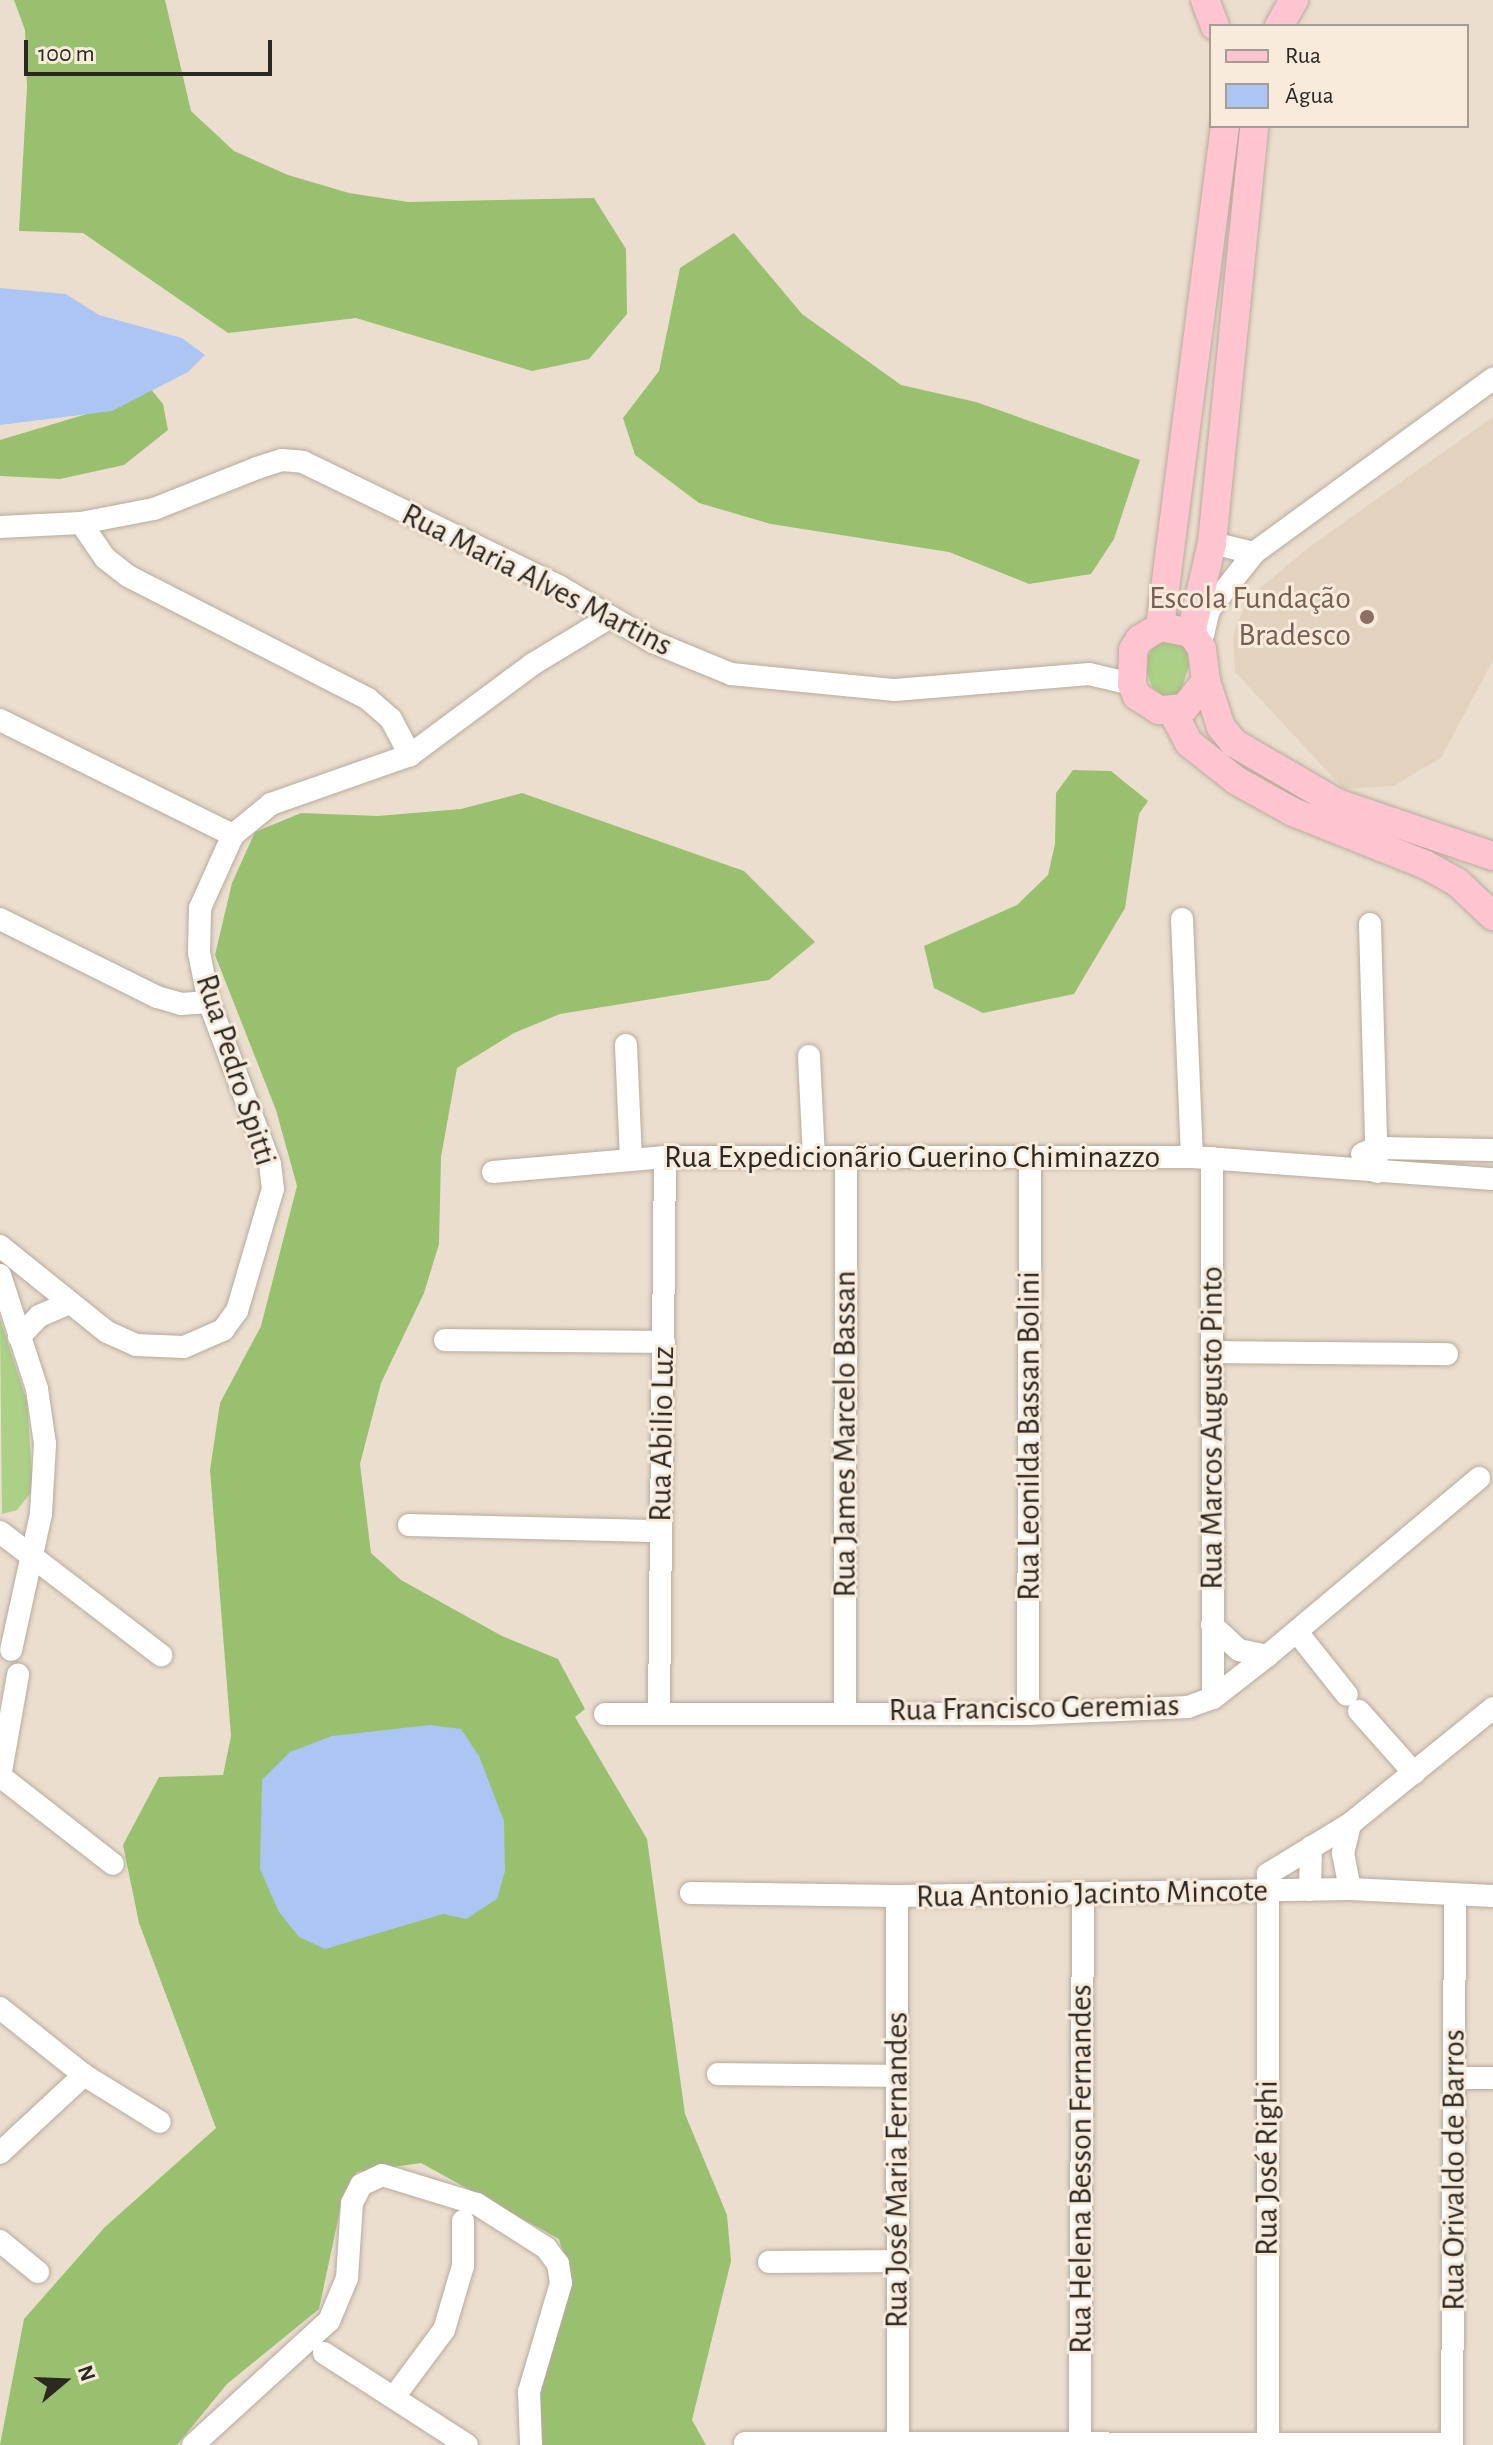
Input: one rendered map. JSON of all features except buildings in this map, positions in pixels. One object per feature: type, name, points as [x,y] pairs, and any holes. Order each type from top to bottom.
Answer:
[{"type":"main road","points":[[1205,0],[1214,24]]},
{"type":"main road","points":[[1160,627],[1225,128]]},
{"type":"main road","points":[[1254,128],[1212,543],[1197,641],[1221,727],[1253,757],[1370,817],[1493,856]]},
{"type":"main road","points":[[1160,627],[1197,641]]},
{"type":"main road","points":[[1160,627],[1140,639],[1133,650],[1132,684],[1147,705],[1172,711],[1194,702],[1206,681]]},
{"type":"main road","points":[[1172,711],[1189,743],[1237,781],[1293,812],[1426,865],[1457,882],[1493,916]]},
{"type":"main road","points":[[1493,896],[1493,908]]},
{"type":"street","points":[[1197,641],[1209,610],[1254,553],[1493,379]]},
{"type":"street","name":"Rua Maria Alves Martins","points":[[0,527],[81,523],[154,509],[282,460],[303,462],[560,587],[607,619],[731,674],[773,681],[895,690],[1089,674],[1132,684]]},
{"type":"street","points":[[81,523],[105,558],[128,576],[368,699],[391,719],[410,755]]},
{"type":"street","points":[[1212,543],[1254,553]]},
{"type":"street","name":"Rua Pedro Spitti","points":[[0,1246],[107,1332],[160,1350],[206,1339],[223,1330],[237,1311],[273,1189],[270,1164],[209,1002],[199,953],[200,908],[233,835],[271,804],[410,755],[533,664],[607,619]]},
{"type":"street","name":"Rua Maria Alves Martins","points":[[1089,674],[1133,650]]},
{"type":"street","points":[[0,720],[233,835]]},
{"type":"street","points":[[0,919],[157,997],[181,1004],[209,1002]]},
{"type":"street","name":"Rua Marcos Augusto Pinto","points":[[1182,919],[1202,1158],[1213,1352],[1213,1698]]},
{"type":"street","points":[[1370,924],[1377,1172]]},
{"type":"street","points":[[626,1045],[631,1158]]},
{"type":"street","points":[[809,1056],[814,1157]]},
{"type":"street","points":[[1376,1148],[1493,1150]]},
{"type":"street","name":"Rua Expedicionãrio Guerino Chiminazzo","points":[[1332,1166],[1376,1148]]},
{"type":"street","name":"Rua Expedicionãrio Guerino Chiminazzo","points":[[493,1172],[665,1157],[1202,1158],[1493,1179]]},
{"type":"street","name":"Rua Abilio Luz","points":[[659,1711],[665,1157]]},
{"type":"street","name":"Rua James Marcelo Bassan","points":[[845,1711],[846,1157]]},
{"type":"street","name":"Rua Leonilda Bassan Bolini","points":[[1028,1714],[1030,1159]]},
{"type":"street","points":[[0,1275],[37,1389],[45,1444],[44,1493],[11,1650]]},
{"type":"street","points":[[19,1337],[39,1316],[70,1303]]},
{"type":"street","points":[[445,1340],[664,1342]]},
{"type":"street","points":[[1213,1352],[1447,1354]]},
{"type":"street","name":"Rua Francisco Geremias","points":[[605,1714],[659,1711],[1028,1714],[1159,1711],[1213,1698],[1297,1632],[1479,1478]]},
{"type":"street","points":[[409,1525],[660,1531]]},
{"type":"street","points":[[0,1532],[161,1655]]},
{"type":"street","points":[[1212,1625],[1239,1650],[1267,1656]]},
{"type":"street","points":[[1297,1632],[1414,1773]]},
{"type":"street","points":[[18,1675],[0,1776],[113,1864]]},
{"type":"street","points":[[1265,1891],[1273,1866],[1350,1824],[1493,1708]]},
{"type":"street","points":[[1350,1824],[1343,1853],[1350,1889]]},
{"type":"street","points":[[1310,1890],[1311,1847]]},
{"type":"street","name":"Rua Antonio Jacinto Mincote","points":[[691,1893],[1083,1895],[1350,1889],[1493,1896]]},
{"type":"street","name":"Rua José Righi","points":[[1265,1891],[1268,2443]]},
{"type":"street","name":"Rua Helena Besson Fernandes","points":[[1080,2442],[1083,1895]]},
{"type":"street","name":"Rua José Maria Fernandes","points":[[897,1896],[898,2443]]},
{"type":"street","name":"Rua Orivaldo de Barros","points":[[1452,2445],[1455,1896]]},
{"type":"street","points":[[0,2008],[84,2075],[160,2122]]},
{"type":"street","points":[[718,2074],[897,2076]]},
{"type":"street","points":[[0,2153],[84,2075]]},
{"type":"street","points":[[1455,2078],[1493,2078]]},
{"type":"street","points":[[193,2445],[329,2321],[347,2278],[352,2203],[361,2185],[382,2175],[477,2204],[546,2248],[558,2264],[561,2283],[529,2392],[531,2445]]},
{"type":"street","points":[[394,2397],[444,2330],[463,2266],[463,2221]]},
{"type":"street","points":[[0,2241],[38,2272]]},
{"type":"street","points":[[769,2262],[897,2261]]},
{"type":"street","points":[[324,2353],[467,2445]]},
{"type":"street","points":[[745,2443],[1452,2445]]},
{"type":"shaded area","name":"Escola Fundação Bradesco","points":[[1493,417],[1493,660],[1441,758],[1393,786],[1344,789],[1235,672],[1233,636],[1248,598],[1312,545]]},
{"type":"green space","points":[[14,0],[165,0],[191,111],[234,151],[288,175],[349,193],[408,202],[594,198],[626,249],[627,314],[589,359],[532,371],[356,318],[228,333],[83,233],[19,231],[27,87],[25,30]]},
{"type":"green space","points":[[734,233],[802,314],[901,385],[976,402],[1140,460],[1114,539],[1091,574],[1029,584],[949,552],[771,524],[699,503],[635,455],[623,418],[659,371],[680,268]]},
{"type":"green space","points":[[145,382],[163,404],[168,430],[124,465],[60,479],[0,476],[0,440],[100,410]]},
{"type":"green space","points":[[1161,636],[1187,647],[1189,666],[1180,694],[1164,697],[1152,687],[1147,672],[1148,656]]},
{"type":"green space","points":[[1073,770],[1111,771],[1148,801],[1139,814],[1125,908],[1074,994],[983,1013],[934,988],[924,946],[1017,905],[1048,875],[1055,844],[1056,793]]},
{"type":"green space","points":[[522,793],[744,871],[815,942],[769,980],[560,1014],[514,1033],[457,1068],[441,1157],[439,1244],[424,1293],[381,1383],[360,1464],[371,1553],[401,1580],[502,1636],[558,1659],[585,1709],[575,1717],[647,1839],[685,2114],[727,2215],[731,2261],[692,2420],[706,2445],[536,2445],[529,2392],[571,2282],[559,2239],[421,2163],[357,2172],[342,2201],[319,2309],[227,2384],[177,2445],[0,2445],[24,2319],[105,2227],[216,2128],[139,1923],[123,1845],[159,1777],[223,1775],[231,1736],[210,1470],[220,1403],[261,1326],[297,1186],[276,1110],[215,955],[232,883],[255,832],[301,813],[378,816],[461,809]]},
{"type":"green space","points":[[0,1319],[27,1401],[33,1490],[17,1510],[2,1514]]},
{"type":"water","points":[[0,288],[66,294],[99,315],[182,338],[205,355],[188,372],[112,411],[0,425]]},
{"type":"water","points":[[430,1725],[461,1729],[479,1756],[504,1821],[505,1871],[497,1899],[466,1919],[443,1914],[325,1949],[299,1937],[279,1912],[260,1869],[262,1780],[290,1752],[332,1736]]},
{"type":"place","name":"Escola Fundação Bradesco","points":[[1367,617]]}]
